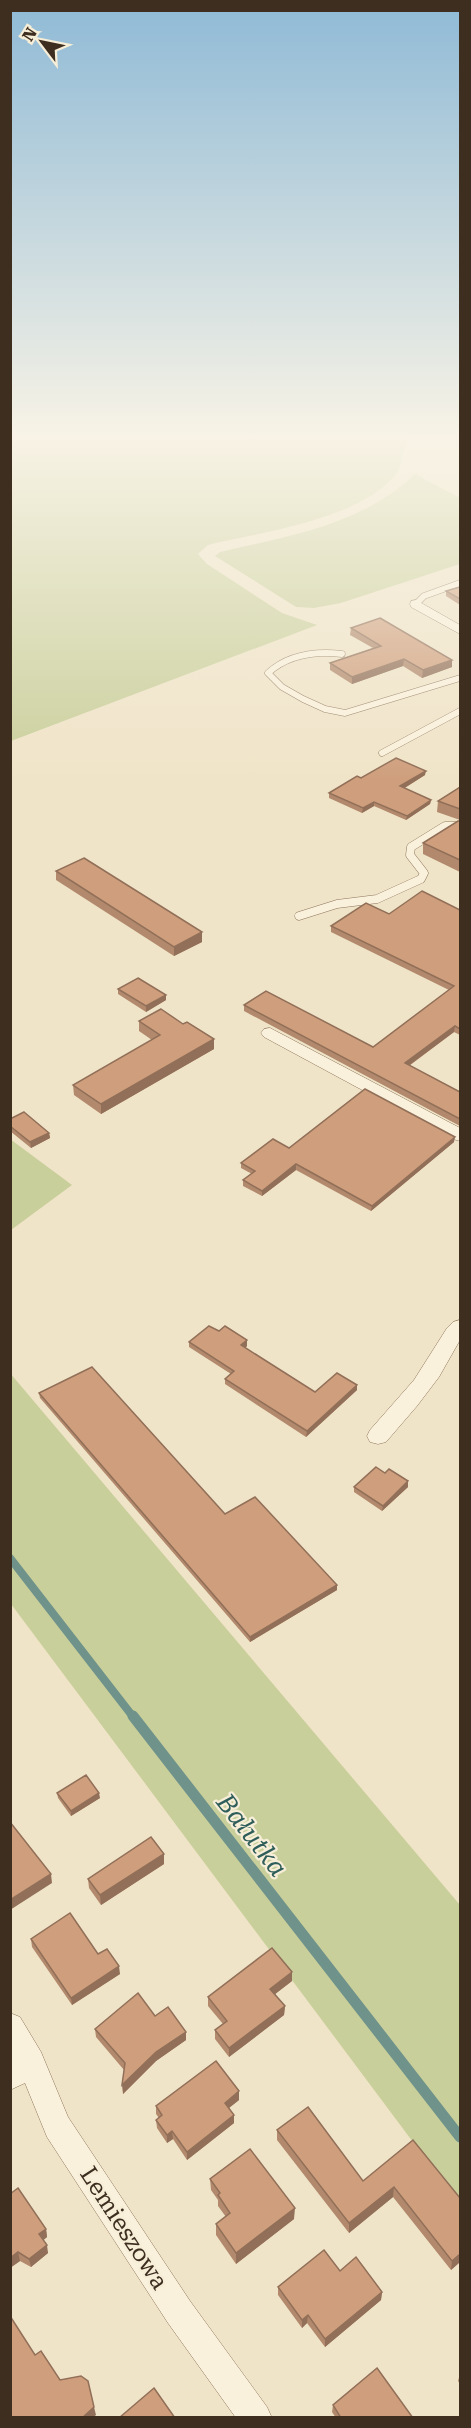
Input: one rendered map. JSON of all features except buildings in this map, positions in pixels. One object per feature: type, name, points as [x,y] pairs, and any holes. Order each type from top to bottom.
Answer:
[{"type":"street","points":[[416,604],[460,630]]},
{"type":"street","points":[[270,1033],[460,1135]]},
{"type":"street","points":[[378,1436],[429,1376],[446,1342],[460,1327]]},
{"type":"street","name":"Lemieszowa","points":[[10,2027],[21,2069],[57,2127],[179,2312],[256,2418]]},
{"type":"lane","points":[[416,604],[424,596],[460,583]]},
{"type":"lane","points":[[342,654],[324,651],[294,657],[275,665],[268,673],[274,682],[328,711],[345,713],[460,678]]},
{"type":"lane","points":[[382,753],[460,711]]},
{"type":"lane","points":[[299,916],[337,904],[377,899],[421,879],[423,873],[410,855],[411,847],[445,826],[460,825]]},
{"type":"green space","points":[[11,552],[200,552],[198,554],[207,564],[282,613],[317,625],[11,741]]},
{"type":"green space","points":[[220,552],[460,552],[460,564],[341,603],[314,608],[296,607],[215,556]]},
{"type":"green space","points":[[10,1139],[72,1185],[11,1230],[10,1230]]},
{"type":"green space","points":[[10,1373],[460,1905],[460,2205],[11,1604]]},
{"type":"waterway","name":"Bałutka","points":[[10,1558],[134,1718]]},
{"type":"waterway","name":"Bałutka","points":[[133,1716],[460,2137]]}]
